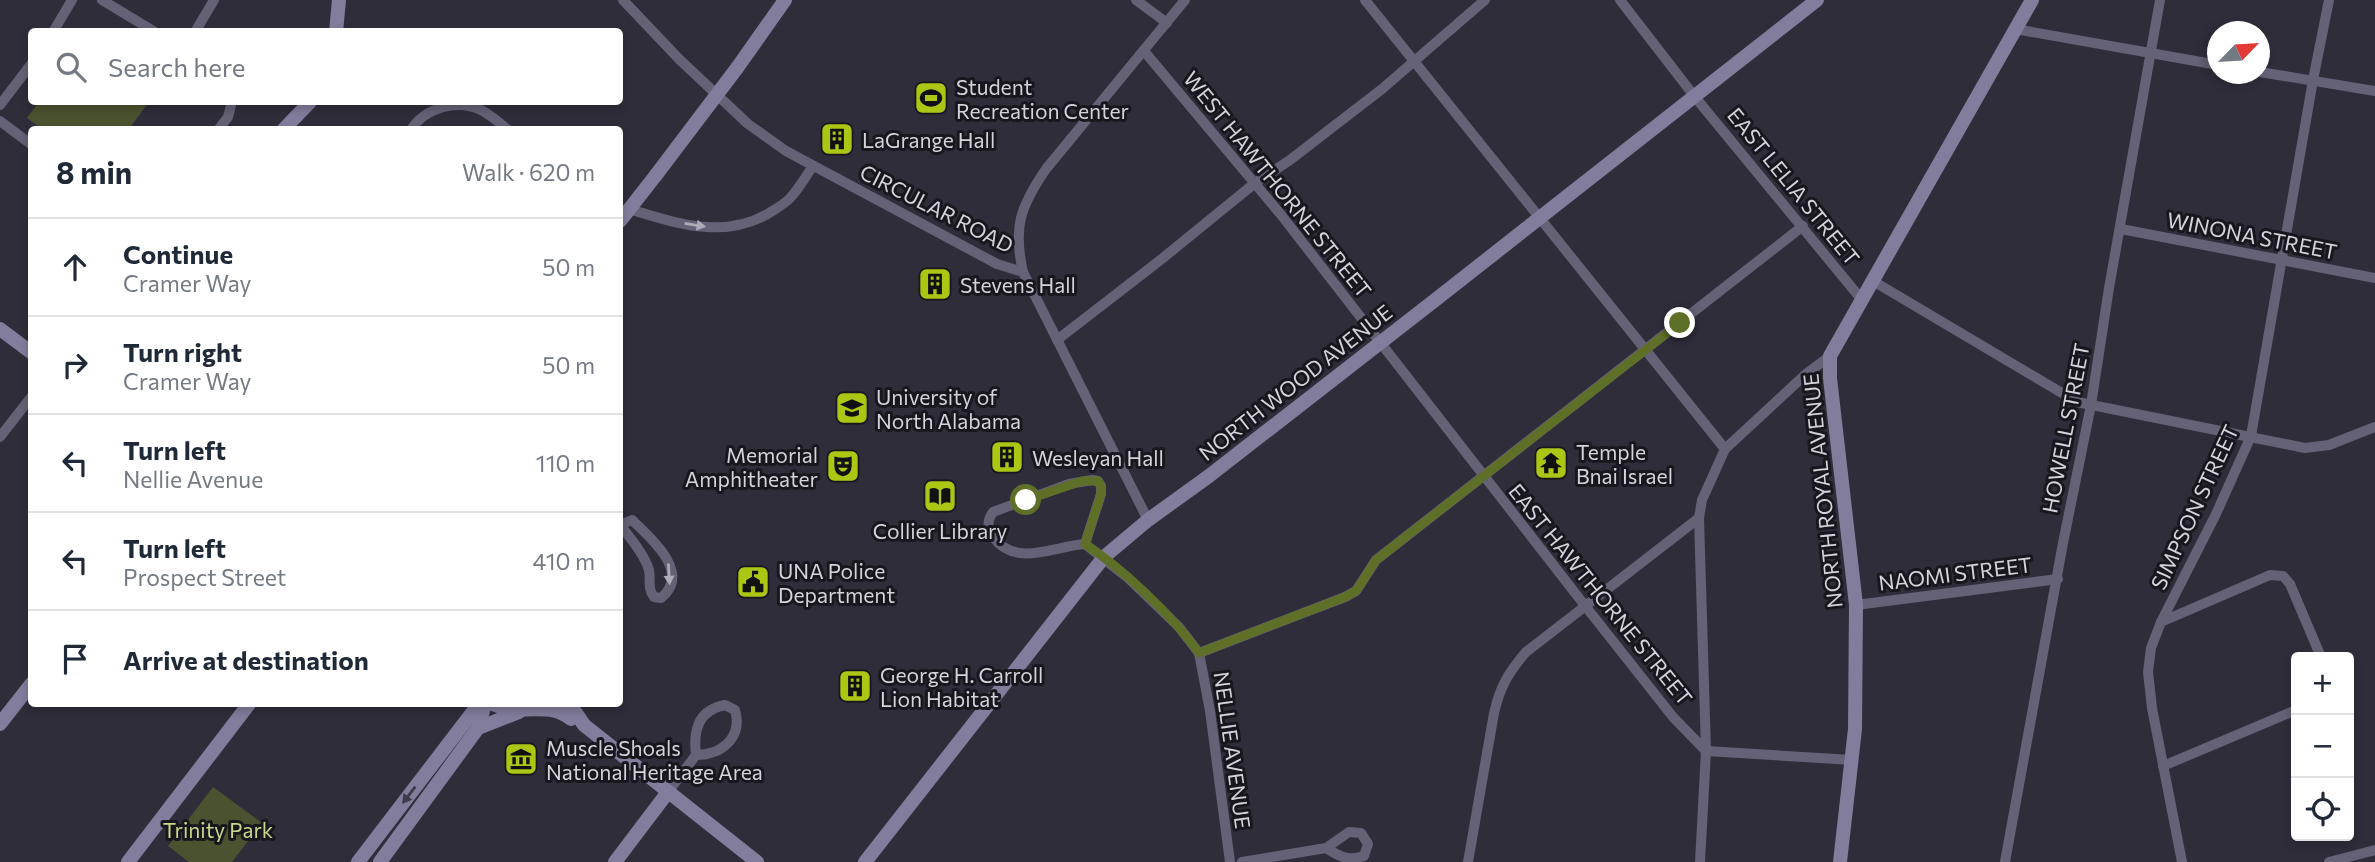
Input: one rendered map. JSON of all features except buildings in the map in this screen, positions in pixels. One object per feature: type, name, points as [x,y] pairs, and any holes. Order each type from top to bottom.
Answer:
[{"type":"street","points":[[55,28],[72,0]]},
{"type":"street","points":[[102,0],[148,28]]},
{"type":"street","points":[[197,28],[214,0]]},
{"type":"street","points":[[336,28],[340,0]]},
{"type":"street","name":"CIRCULAR ROAD","points":[[623,0],[679,59],[748,124],[786,151],[997,264],[1023,272],[1148,520]]},
{"type":"street","points":[[623,216],[737,68],[785,0]]},
{"type":"street","points":[[1136,0],[1167,23]]},
{"type":"street","points":[[1023,272],[1018,251],[1018,231],[1027,197],[1046,169],[1185,0]]},
{"type":"street","points":[[1365,0],[1725,449]]},
{"type":"street","points":[[1057,340],[1255,183],[1318,139],[1382,89],[1485,0]]},
{"type":"street","name":"EAST LELIA STREET","points":[[1620,0],[1695,97],[1862,300]]},
{"type":"street","name":"NORTH ROYAL AVENUE","points":[[1840,862],[1855,729],[1856,605],[1830,378],[1830,356],[2032,0]]},
{"type":"street","name":"HOWELL STREET","points":[[2006,862],[2063,543],[2091,405],[2160,0]]},
{"type":"street","name":"SIMPSON STREET","points":[[2182,862],[2148,672],[2151,648],[2251,436],[2329,0]]},
{"type":"street","name":"NORTH WOOD AVENUE","points":[[865,862],[1104,557],[1148,520],[1209,476],[1695,97],[1812,2]]},
{"type":"street","points":[[2015,29],[2207,63]]},
{"type":"street","name":"WEST HAWTHORNE STREET","points":[[1144,51],[1255,183],[1380,342]]},
{"type":"street","points":[[0,105],[28,68]]},
{"type":"street","points":[[2270,74],[2375,91]]},
{"type":"street","points":[[221,126],[232,105]]},
{"type":"street","points":[[287,126],[307,105]]},
{"type":"street","points":[[414,126],[433,110],[452,105]]},
{"type":"street","points":[[461,105],[479,109],[502,126]]},
{"type":"street","points":[[0,121],[28,142]]},
{"type":"street","points":[[623,217],[716,228],[741,226],[762,218],[790,199],[813,166]]},
{"type":"street","points":[[1199,653],[1356,591],[1376,560],[1803,226]]},
{"type":"street","name":"WINONA STREET","points":[[2121,229],[2375,278]]},
{"type":"street","name":"EAST LELIA STREET","points":[[1873,281],[2077,402],[2305,448],[2329,445],[2375,427]]},
{"type":"street","points":[[0,329],[28,350]]},
{"type":"street","name":"EAST HAWTHORNE STREET","points":[[1380,342],[1673,717],[1706,751]]},
{"type":"street","points":[[1700,862],[1706,751],[1699,518],[1702,500],[1725,449],[1806,374],[1830,356]]},
{"type":"street","points":[[0,437],[28,401]]},
{"type":"street","points":[[1098,481],[1101,494],[1085,544],[1066,545],[1032,554],[1009,551],[993,538],[989,530],[989,517],[993,512],[1069,484],[1098,481]]},
{"type":"street","points":[[1468,862],[1500,691],[1511,670],[1526,652],[1699,518]]},
{"type":"street","points":[[623,524],[632,520],[663,550],[670,565],[671,581],[667,593],[661,598],[654,597],[650,592],[649,570],[638,549],[623,530]]},
{"type":"street","name":"NELLIE AVENUE","points":[[1085,544],[1104,557],[1179,627],[1199,653],[1210,711],[1230,862]]},
{"type":"street","points":[[2161,622],[2270,575],[2283,576],[2290,584],[2319,652]]},
{"type":"street","name":"NAOMI STREET","points":[[1856,605],[2058,579]]},
{"type":"street","points":[[0,724],[28,688]]},
{"type":"street","points":[[615,862],[696,755],[694,735],[706,713],[714,707],[725,705],[734,710],[738,721],[734,734],[722,749],[710,755],[696,755]]},
{"type":"street","points":[[128,862],[247,707]]},
{"type":"street","points":[[358,862],[478,707]]},
{"type":"street","points":[[380,862],[478,728],[485,712],[484,707]]},
{"type":"street","points":[[500,707],[524,711],[555,709],[584,725],[757,862]]},
{"type":"street","points":[[567,707],[576,713],[584,725]]},
{"type":"street","points":[[478,728],[524,711]]},
{"type":"street","points":[[2163,766],[2291,712]]},
{"type":"street","points":[[1706,751],[1852,760]]},
{"type":"street","points":[[434,762],[448,772]]},
{"type":"street","points":[[1242,862],[1326,848]]},
{"type":"street","points":[[2329,862],[2375,850]]},
{"type":"green space","points":[[37,105],[147,105],[131,126],[38,126],[27,118]]},
{"type":"green space","name":"Trinity Park","points":[[213,787],[262,823],[232,862],[189,862],[168,846]]},
{"type":"place","name":"Student Recreation Center","points":[[931,98]]},
{"type":"place","name":"LaGrange Hall","points":[[837,139]]},
{"type":"place","name":"Stevens Hall","points":[[935,284]]},
{"type":"place","name":"University of North Alabama","points":[[852,408]]},
{"type":"place","name":"Wesleyan Hall","points":[[1007,457]]},
{"type":"place","name":"Temple Bnai Israel","points":[[1551,463]]},
{"type":"place","name":"Memorial Amphitheater","points":[[843,466]]},
{"type":"place","name":"Collier Library","points":[[940,496]]},
{"type":"place","name":"UNA Police Department","points":[[753,582]]},
{"type":"place","name":"George H. Carroll Lion Habitat","points":[[855,686]]},
{"type":"place","name":"Muscle Shoals National Heritage Area","points":[[521,759]]},
{"type":"route","points":[[1026,500],[1069,484],[1098,481],[1101,494],[1085,544],[1127,577],[1179,627],[1199,653],[1356,591],[1376,560],[1680,323]]}]
